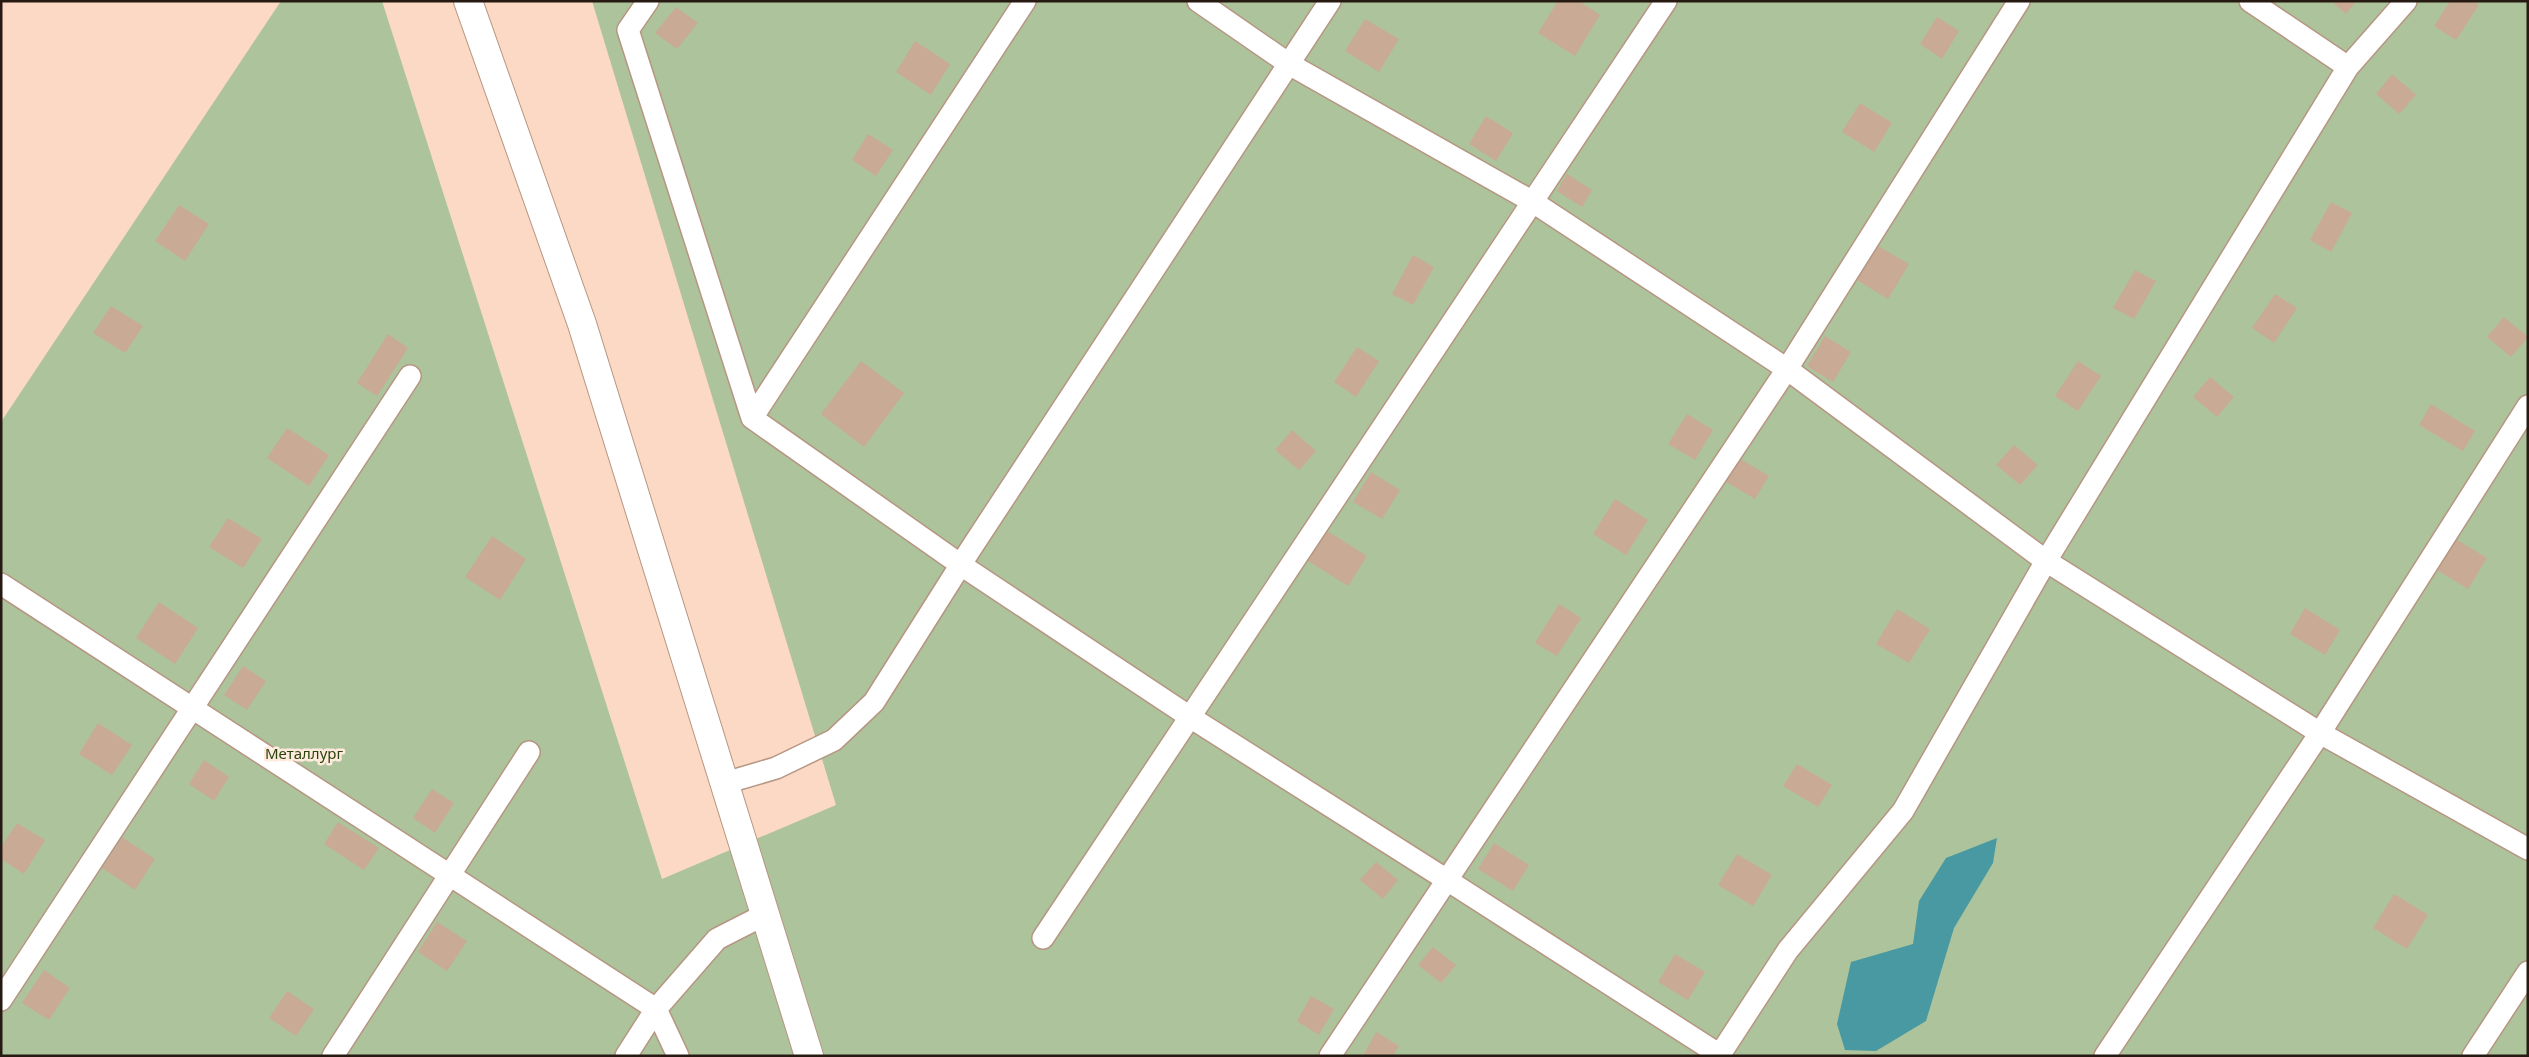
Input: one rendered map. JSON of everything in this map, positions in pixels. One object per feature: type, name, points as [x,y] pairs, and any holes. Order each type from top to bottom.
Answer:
[{"type":"street","points":[[468,1],[582,324],[809,1056]]},
{"type":"lane","points":[[648,1],[628,30],[752,418],[961,565],[1190,717],[1719,1056],[1788,950],[1903,811],[2046,561],[2348,66],[2406,1]]},
{"type":"lane","points":[[752,418],[1025,1]]},
{"type":"lane","points":[[1198,1],[1289,64],[1533,202],[1787,369],[2046,561],[2320,733],[2528,849]]},
{"type":"lane","points":[[724,783],[776,768],[834,740],[874,702],[961,565],[1330,1]]},
{"type":"lane","points":[[1043,938],[1666,1]]},
{"type":"lane","points":[[1330,1056],[1787,369],[2019,1]]},
{"type":"lane","points":[[2250,1],[2348,66]]},
{"type":"lane","points":[[1,1000],[410,376]]},
{"type":"lane","points":[[2105,1056],[2320,733],[2528,406]]},
{"type":"lane","points":[[1,584],[656,1009],[678,1056]]},
{"type":"lane","points":[[333,1056],[451,876],[529,752]]},
{"type":"lane","points":[[626,1056],[656,1009],[717,939],[766,914]]},
{"type":"lane","points":[[2474,1056],[2528,972]]},
{"type":"green space","name":"Металлург","points":[[281,1],[382,1],[662,879],[836,805],[592,1],[2528,1],[2528,1056],[1,1056],[1,422]]},
{"type":"water","points":[[1997,838],[1993,863],[1954,928],[1926,1021],[1876,1051],[1845,1050],[1837,1024],[1851,962],[1913,944],[1919,901],[1946,858]]},
{"type":"building","points":[[1558,1],[1579,1],[1600,15],[1575,56],[1538,33]]},
{"type":"building","points":[[2331,1],[2356,1],[2346,14]]},
{"type":"building","points":[[2450,1],[2473,1],[2479,5],[2456,40],[2434,26]]},
{"type":"building","points":[[676,7],[698,23],[677,49],[655,33]]},
{"type":"building","points":[[1937,17],[1959,31],[1942,59],[1920,44]]},
{"type":"building","points":[[1365,19],[1399,39],[1379,72],[1345,51]]},
{"type":"building","points":[[915,41],[950,64],[931,95],[896,72]]},
{"type":"building","points":[[2392,74],[2416,95],[2399,114],[2376,94]]},
{"type":"building","points":[[1860,103],[1892,123],[1874,152],[1842,132]]},
{"type":"building","points":[[1486,116],[1513,133],[1496,161],[1469,144]]},
{"type":"building","points":[[868,134],[893,150],[876,176],[852,160]]},
{"type":"building","points":[[1567,174],[1592,190],[1582,207],[1557,191]]},
{"type":"building","points":[[2331,202],[2352,213],[2331,252],[2310,240]]},
{"type":"building","points":[[179,205],[209,224],[185,261],[155,241]]},
{"type":"building","points":[[1876,245],[1909,264],[1888,299],[1855,279]]},
{"type":"building","points":[[1413,255],[1434,267],[1413,305],[1392,294]]},
{"type":"building","points":[[2135,270],[2156,281],[2134,319],[2113,308]]},
{"type":"building","points":[[2275,294],[2297,308],[2274,343],[2252,328]]},
{"type":"building","points":[[111,306],[143,326],[125,353],[93,333]]},
{"type":"building","points":[[2504,317],[2528,337],[2511,357],[2487,337]]},
{"type":"building","points":[[388,334],[408,348],[377,396],[357,383]]},
{"type":"building","points":[[1825,336],[1851,352],[1833,382],[1807,366]]},
{"type":"building","points":[[1357,347],[1379,361],[1356,397],[1334,382]]},
{"type":"building","points":[[861,361],[904,393],[864,447],[821,414]]},
{"type":"building","points":[[2078,361],[2101,376],[2078,411],[2055,396]]},
{"type":"building","points":[[2210,377],[2234,397],[2217,417],[2193,397]]},
{"type":"building","points":[[2431,404],[2475,431],[2463,451],[2419,425]]},
{"type":"building","points":[[1687,414],[1713,430],[1695,460],[1668,444]]},
{"type":"building","points":[[287,428],[329,455],[309,486],[267,458]]},
{"type":"building","points":[[1292,430],[1316,451],[1299,470],[1275,450]]},
{"type":"building","points":[[2014,445],[2038,465],[2020,485],[1996,465]]},
{"type":"building","points":[[1737,457],[1769,476],[1755,499],[1723,480]]},
{"type":"building","points":[[1371,472],[1400,490],[1382,519],[1353,502]]},
{"type":"building","points":[[1615,499],[1648,520],[1626,555],[1593,534]]},
{"type":"building","points":[[228,518],[262,539],[243,568],[209,547]]},
{"type":"building","points":[[1324,529],[1367,556],[1348,586],[1305,559]]},
{"type":"building","points":[[492,536],[526,559],[500,600],[465,577]]},
{"type":"building","points":[[2454,538],[2487,558],[2468,589],[2435,569]]},
{"type":"building","points":[[159,602],[198,628],[175,664],[136,638]]},
{"type":"building","points":[[1559,604],[1581,618],[1557,656],[1535,643]]},
{"type":"building","points":[[2305,608],[2340,630],[2325,655],[2290,634]]},
{"type":"building","points":[[1897,609],[1930,629],[1909,663],[1876,644]]},
{"type":"building","points":[[243,666],[266,681],[247,710],[224,695]]},
{"type":"building","points":[[98,723],[132,745],[112,775],[79,754]]},
{"type":"building","points":[[204,760],[229,777],[214,801],[189,784]]},
{"type":"building","points":[[1797,764],[1832,785],[1818,807],[1783,786]]},
{"type":"building","points":[[432,789],[454,803],[435,833],[413,818]]},
{"type":"building","points":[[338,822],[379,848],[364,870],[324,844]]},
{"type":"building","points":[[17,823],[45,840],[24,874],[1,859],[1,847]]},
{"type":"building","points":[[122,837],[155,859],[135,890],[102,868]]},
{"type":"building","points":[[1494,843],[1529,865],[1513,891],[1478,869]]},
{"type":"building","points":[[1737,854],[1772,875],[1753,906],[1718,885]]},
{"type":"building","points":[[1376,862],[1398,880],[1383,899],[1360,880]]},
{"type":"building","points":[[2394,894],[2428,915],[2407,949],[2373,928]]},
{"type":"building","points":[[437,922],[467,941],[447,971],[418,952]]},
{"type":"building","points":[[1433,947],[1456,965],[1441,983],[1418,965]]},
{"type":"building","points":[[1675,954],[1705,972],[1688,1000],[1658,982]]},
{"type":"building","points":[[44,970],[70,988],[49,1020],[22,1003]]},
{"type":"building","points":[[287,991],[314,1009],[296,1036],[269,1018]]},
{"type":"building","points":[[1311,996],[1334,1009],[1319,1035],[1297,1021]]},
{"type":"building","points":[[1376,1032],[1399,1046],[1393,1056],[1363,1056]]}]
